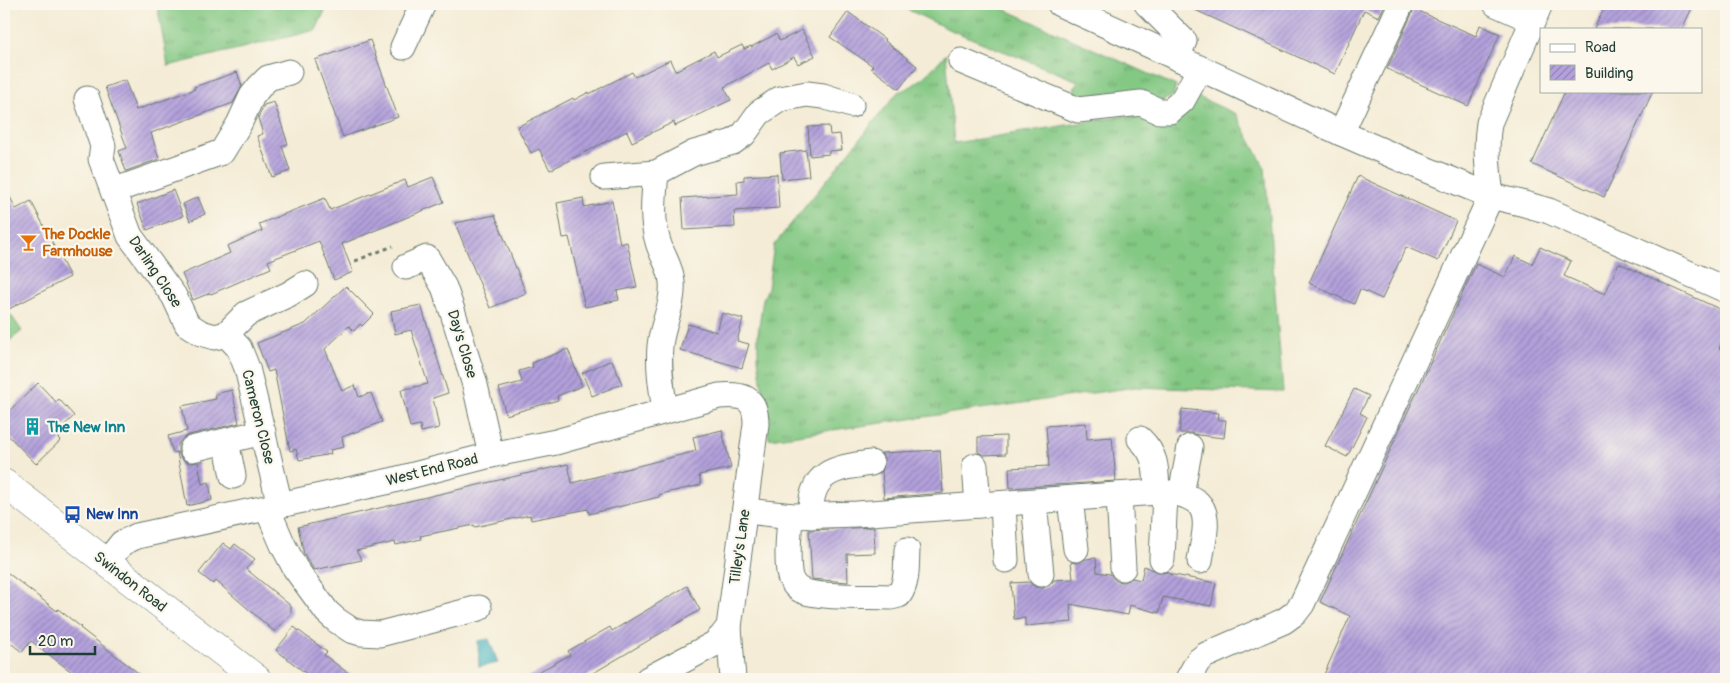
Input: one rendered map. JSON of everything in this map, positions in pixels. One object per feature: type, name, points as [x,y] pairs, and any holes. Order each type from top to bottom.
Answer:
[{"type":"main road","name":"Swindon Road","points":[[4,483],[257,679]]},
{"type":"street","points":[[403,47],[423,4]]},
{"type":"street","points":[[1060,4],[1341,133],[1490,196],[1549,211],[1726,290]]},
{"type":"street","points":[[1147,4],[1184,41],[1177,58]]},
{"type":"street","points":[[1341,133],[1401,4]]},
{"type":"street","points":[[1188,679],[1198,661],[1206,655],[1284,621],[1295,613],[1302,604],[1490,196],[1486,150],[1489,122],[1536,12],[1496,4]]},
{"type":"street","points":[[961,61],[1078,110],[1141,103],[1159,111],[1170,111],[1182,101],[1200,69]]},
{"type":"street","points":[[113,191],[222,152],[230,141],[252,96],[260,86],[268,78],[289,72]]},
{"type":"street","points":[[604,177],[656,173],[694,153],[733,142],[744,134],[759,113],[780,99],[807,94],[823,96],[850,105]]},
{"type":"street","name":"Darling Close","points":[[87,99],[103,146],[101,159],[130,236],[169,289],[188,324],[209,336],[215,337],[226,334]]},
{"type":"street","points":[[656,173],[653,193],[656,230],[658,242],[669,267],[672,280],[670,311],[660,344],[660,378],[665,411]]},
{"type":"street","name":"Day's Close","points":[[406,267],[427,258],[444,287],[475,385],[491,455]]},
{"type":"street","points":[[226,334],[246,314],[305,284]]},
{"type":"street","name":"Cameron Close","points":[[226,334],[239,348],[247,368],[262,432],[282,545],[295,568],[328,612],[351,630],[361,633],[380,634],[479,608]]},
{"type":"street","name":"West End Road","points":[[106,563],[122,544],[137,536],[390,481],[491,455],[556,442],[619,426],[719,396],[733,395],[744,397],[752,402],[756,414]]},
{"type":"street","name":"Tilley's Lane","points":[[733,679],[729,627],[746,511],[756,414]]},
{"type":"street","points":[[192,449],[262,432]]},
{"type":"street","points":[[1140,439],[1150,449],[1156,471],[1168,493]]},
{"type":"street","points":[[226,441],[233,476]]},
{"type":"street","points":[[1162,559],[1168,493],[1190,447]]},
{"type":"street","points":[[870,464],[847,466],[834,470],[820,480],[800,516],[789,567],[790,579],[802,591],[814,594],[891,597],[898,595],[903,589],[907,550]]},
{"type":"street","points":[[975,466],[978,506]]},
{"type":"street","points":[[746,511],[800,516],[857,514],[1168,493],[1198,502],[1205,512],[1206,519],[1200,561]]},
{"type":"street","points":[[1119,495],[1123,568]]},
{"type":"street","points":[[1070,499],[1076,549]]},
{"type":"street","points":[[1034,502],[1041,574]]},
{"type":"street","points":[[1003,504],[1006,560]]},
{"type":"street","points":[[648,679],[714,644],[729,627]]},
{"type":"green space","points":[[157,4],[328,4],[316,30],[168,66]]},
{"type":"green space","points":[[896,4],[993,4],[1176,86],[1173,96],[1161,101],[1077,101],[1071,97],[1078,81],[948,29]]},
{"type":"green space","points":[[946,54],[954,143],[1149,112],[1196,96],[1236,114],[1265,168],[1283,392],[1135,387],[769,439],[758,358],[758,333],[763,299],[768,288],[774,245],[898,92],[918,82]]},
{"type":"green space","points":[[10,314],[22,331],[4,345],[4,318]]},
{"type":"water","points":[[489,639],[498,663],[479,667],[478,641]]},
{"type":"building","points":[[1182,4],[1385,4],[1379,17],[1364,10],[1335,74]]},
{"type":"building","points":[[1606,4],[1694,4],[1682,28],[1594,28]]},
{"type":"building","points":[[1414,9],[1476,36],[1480,25],[1500,34],[1468,106],[1387,69]]},
{"type":"building","points":[[848,12],[917,66],[899,89],[871,68],[873,66],[830,37]]},
{"type":"building","points":[[802,30],[815,56],[798,64],[794,57],[772,69],[769,63],[724,87],[731,100],[675,126],[674,122],[632,142],[627,131],[550,170],[539,149],[531,153],[517,127],[573,98],[574,100],[589,92],[589,94],[632,72],[635,77],[670,60],[675,71],[714,51],[717,57],[742,45],[744,49],[751,47],[776,34],[780,41]]},
{"type":"building","points":[[370,40],[398,117],[343,137],[315,60]]},
{"type":"building","points":[[237,72],[242,86],[233,103],[151,133],[159,159],[126,171],[119,151],[127,148],[105,87],[125,80],[136,110]]},
{"type":"building","points":[[1565,92],[1653,92],[1604,197],[1532,164]]},
{"type":"building","points":[[274,102],[288,144],[282,146],[290,171],[272,177],[257,136],[263,134],[258,118],[264,105]]},
{"type":"building","points":[[829,126],[830,135],[840,134],[842,150],[829,151],[829,154],[810,156],[808,127]]},
{"type":"building","points":[[806,150],[809,176],[782,179],[780,153]]},
{"type":"building","points":[[777,174],[779,208],[734,211],[735,227],[684,230],[682,198],[738,194],[737,181],[744,180],[744,176]]},
{"type":"building","points":[[1358,176],[1456,221],[1438,261],[1406,247],[1382,299],[1360,289],[1354,304],[1309,283]]},
{"type":"building","points":[[433,177],[444,202],[342,244],[353,272],[334,280],[319,241],[268,261],[271,268],[193,300],[182,274],[230,253],[227,246],[262,231],[259,224],[325,198],[330,210],[405,180],[408,187]]},
{"type":"building","name":"The Dockle Farmhouse","points":[[4,185],[16,209],[31,201],[70,277],[9,309],[4,299]]},
{"type":"building","points":[[173,190],[183,216],[147,230],[137,204]]},
{"type":"building","points":[[198,197],[205,214],[190,221],[183,204]]},
{"type":"building","points":[[583,198],[584,207],[612,201],[620,244],[627,242],[637,287],[617,291],[619,300],[585,307],[569,237],[563,238],[557,203]]},
{"type":"building","points":[[495,215],[526,293],[490,308],[455,223]]},
{"type":"building","points":[[1540,247],[1571,261],[1564,276],[1605,294],[1619,263],[1726,312],[1726,333],[1719,348],[1726,352],[1726,679],[1322,679],[1350,616],[1320,602],[1476,264],[1505,277],[1515,256],[1532,264]]},
{"type":"building","points":[[346,286],[374,314],[354,331],[349,326],[325,349],[342,391],[355,385],[359,397],[371,393],[382,422],[342,437],[344,447],[330,450],[331,454],[299,460],[296,449],[290,451],[274,370],[268,372],[257,343],[305,324]]},
{"type":"building","points":[[421,305],[448,393],[433,398],[439,428],[421,432],[420,425],[410,427],[401,390],[428,384],[411,330],[395,334],[391,311]]},
{"type":"building","points":[[722,313],[743,319],[737,341],[749,344],[742,368],[680,350],[688,324],[717,332]]},
{"type":"building","points":[[568,349],[582,386],[557,396],[558,400],[506,415],[499,388],[522,382],[519,371],[533,367],[532,363]]},
{"type":"building","points":[[612,360],[622,384],[592,396],[582,373]]},
{"type":"building","name":"The New Inn","points":[[38,383],[56,402],[59,399],[74,416],[55,434],[61,440],[36,464],[4,431],[4,416]]},
{"type":"building","points":[[1354,389],[1369,396],[1360,413],[1367,417],[1347,457],[1325,446]]},
{"type":"building","points":[[232,390],[239,423],[189,435],[178,444],[178,452],[182,459],[188,463],[198,462],[202,484],[209,482],[212,500],[187,506],[177,452],[173,453],[168,436],[187,431],[182,406],[216,399],[215,394]]},
{"type":"building","points":[[1182,409],[1219,413],[1218,420],[1226,420],[1224,438],[1179,433]]},
{"type":"building","points":[[1086,423],[1087,439],[1112,437],[1116,481],[1010,488],[1009,468],[1049,466],[1046,426]]},
{"type":"building","points":[[722,430],[731,468],[699,475],[701,485],[589,514],[588,509],[531,520],[530,515],[420,536],[421,539],[396,545],[395,542],[356,551],[362,560],[314,570],[304,554],[298,527],[568,464],[572,483],[696,451],[693,437]]},
{"type":"building","points":[[1006,436],[1006,454],[984,455],[978,452],[978,437]]},
{"type":"building","points":[[940,450],[943,493],[884,498],[882,471],[885,461],[881,453]]},
{"type":"building","points":[[874,527],[875,553],[847,554],[848,582],[812,579],[809,530]]},
{"type":"building","points":[[223,543],[231,549],[235,544],[255,559],[246,569],[291,606],[291,613],[275,632],[216,581],[213,584],[199,573]]},
{"type":"building","points":[[1096,558],[1097,572],[1110,574],[1116,581],[1123,582],[1132,578],[1141,580],[1144,566],[1161,573],[1168,572],[1169,574],[1216,583],[1211,606],[1163,597],[1159,613],[1130,605],[1128,615],[1070,604],[1072,622],[1025,626],[1025,618],[1014,619],[1011,583],[1029,582],[1036,587],[1043,588],[1050,585],[1054,580],[1073,579],[1071,562],[1078,563],[1086,559]]},
{"type":"building","points":[[4,570],[57,611],[58,609],[146,679],[81,679],[31,641],[22,652],[4,638]]},
{"type":"building","points":[[687,586],[700,610],[595,672],[582,679],[525,679],[570,655],[568,651],[610,627],[612,631]]},
{"type":"building","points":[[294,627],[327,652],[324,655],[356,679],[313,679],[276,650]]},
{"type":"place","name":"The Dockle Farmhouse","points":[[28,243]]},
{"type":"place","name":"The New Inn","points":[[33,427]]},
{"type":"place","name":"New Inn","points":[[72,514]]}]
